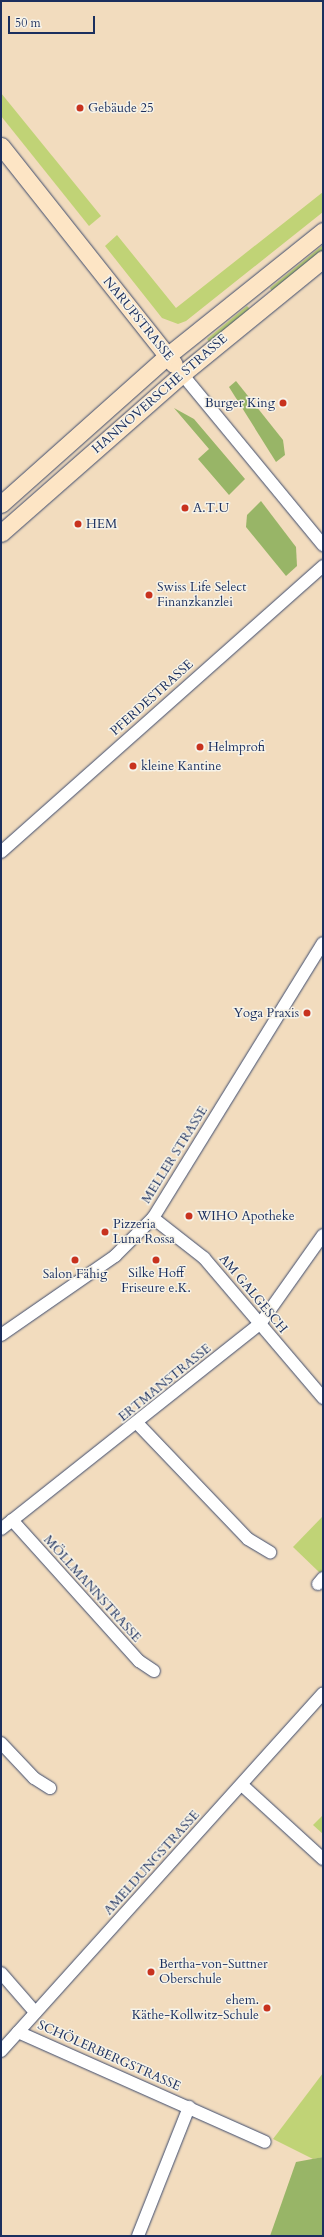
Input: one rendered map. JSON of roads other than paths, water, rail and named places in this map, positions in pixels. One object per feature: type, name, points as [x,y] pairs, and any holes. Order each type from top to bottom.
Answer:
[{"type":"main road","name":"NARUPSTRASSE","points":[[1,146],[182,374]]},
{"type":"main road","name":"HANNOVERSCHE STRASSE","points":[[1,504],[167,356],[323,232]]},
{"type":"main road","name":"HANNOVERSCHE STRASSE","points":[[1,533],[182,374],[323,259]]},
{"type":"street","name":"NARUPSTRASSE","points":[[182,374],[323,545]]},
{"type":"street","name":"PFERDESTRASSE","points":[[1,852],[323,566]]},
{"type":"street","name":"MELLER STRASSE","points":[[1,1335],[115,1256],[153,1218],[323,943]]},
{"type":"street","name":"AM GALGESCH","points":[[153,1218],[204,1258],[323,1398]]},
{"type":"street","name":"ERTMANSTRASSE","points":[[1,1529],[138,1424],[260,1324],[323,1235]]},
{"type":"street","points":[[138,1424],[248,1539],[270,1552]]},
{"type":"street","name":"MÖLLMANNSTRASSE","points":[[12,1520],[138,1661],[154,1670]]},
{"type":"street","name":"AMELDUNGSTRASSE","points":[[1,2051],[323,1694]]},
{"type":"street","points":[[1,1743],[34,1778],[50,1788]]},
{"type":"street","points":[[242,1785],[323,1859]]},
{"type":"street","points":[[1,1973],[35,2012]]},
{"type":"street","name":"SCHÖLERBERGSTRASSE","points":[[18,2032],[265,2142]]},
{"type":"street","name":"SCHÖLERBERGSTRASSE","points":[[138,2236],[189,2107]]},
{"type":"place","name":"Gebäude 25","points":[[80,108]]},
{"type":"place","name":"Burger King","points":[[283,403]]},
{"type":"place","name":"A.T.U","points":[[185,508]]},
{"type":"place","name":"HEM","points":[[78,524]]},
{"type":"place","name":"Swiss Life Select Finanzkanzlei","points":[[149,595]]},
{"type":"place","name":"Helmprofi","points":[[200,747]]},
{"type":"place","name":"kleine Kantine","points":[[133,766]]},
{"type":"place","name":"Yoga Praxis","points":[[307,1013]]},
{"type":"place","name":"WIHO Apotheke","points":[[189,1216]]},
{"type":"place","name":"Pizzeria Luna Rossa","points":[[105,1232]]},
{"type":"place","name":"Salon Fähig","points":[[75,1260]]},
{"type":"place","name":"Silke Hoff Friseure e.K.","points":[[156,1260]]},
{"type":"place","name":"Bertha-von-Suttner Oberschule","points":[[151,1972]]},
{"type":"place","name":"ehem. Käthe-Kollwitz-Schule","points":[[267,2008]]}]
